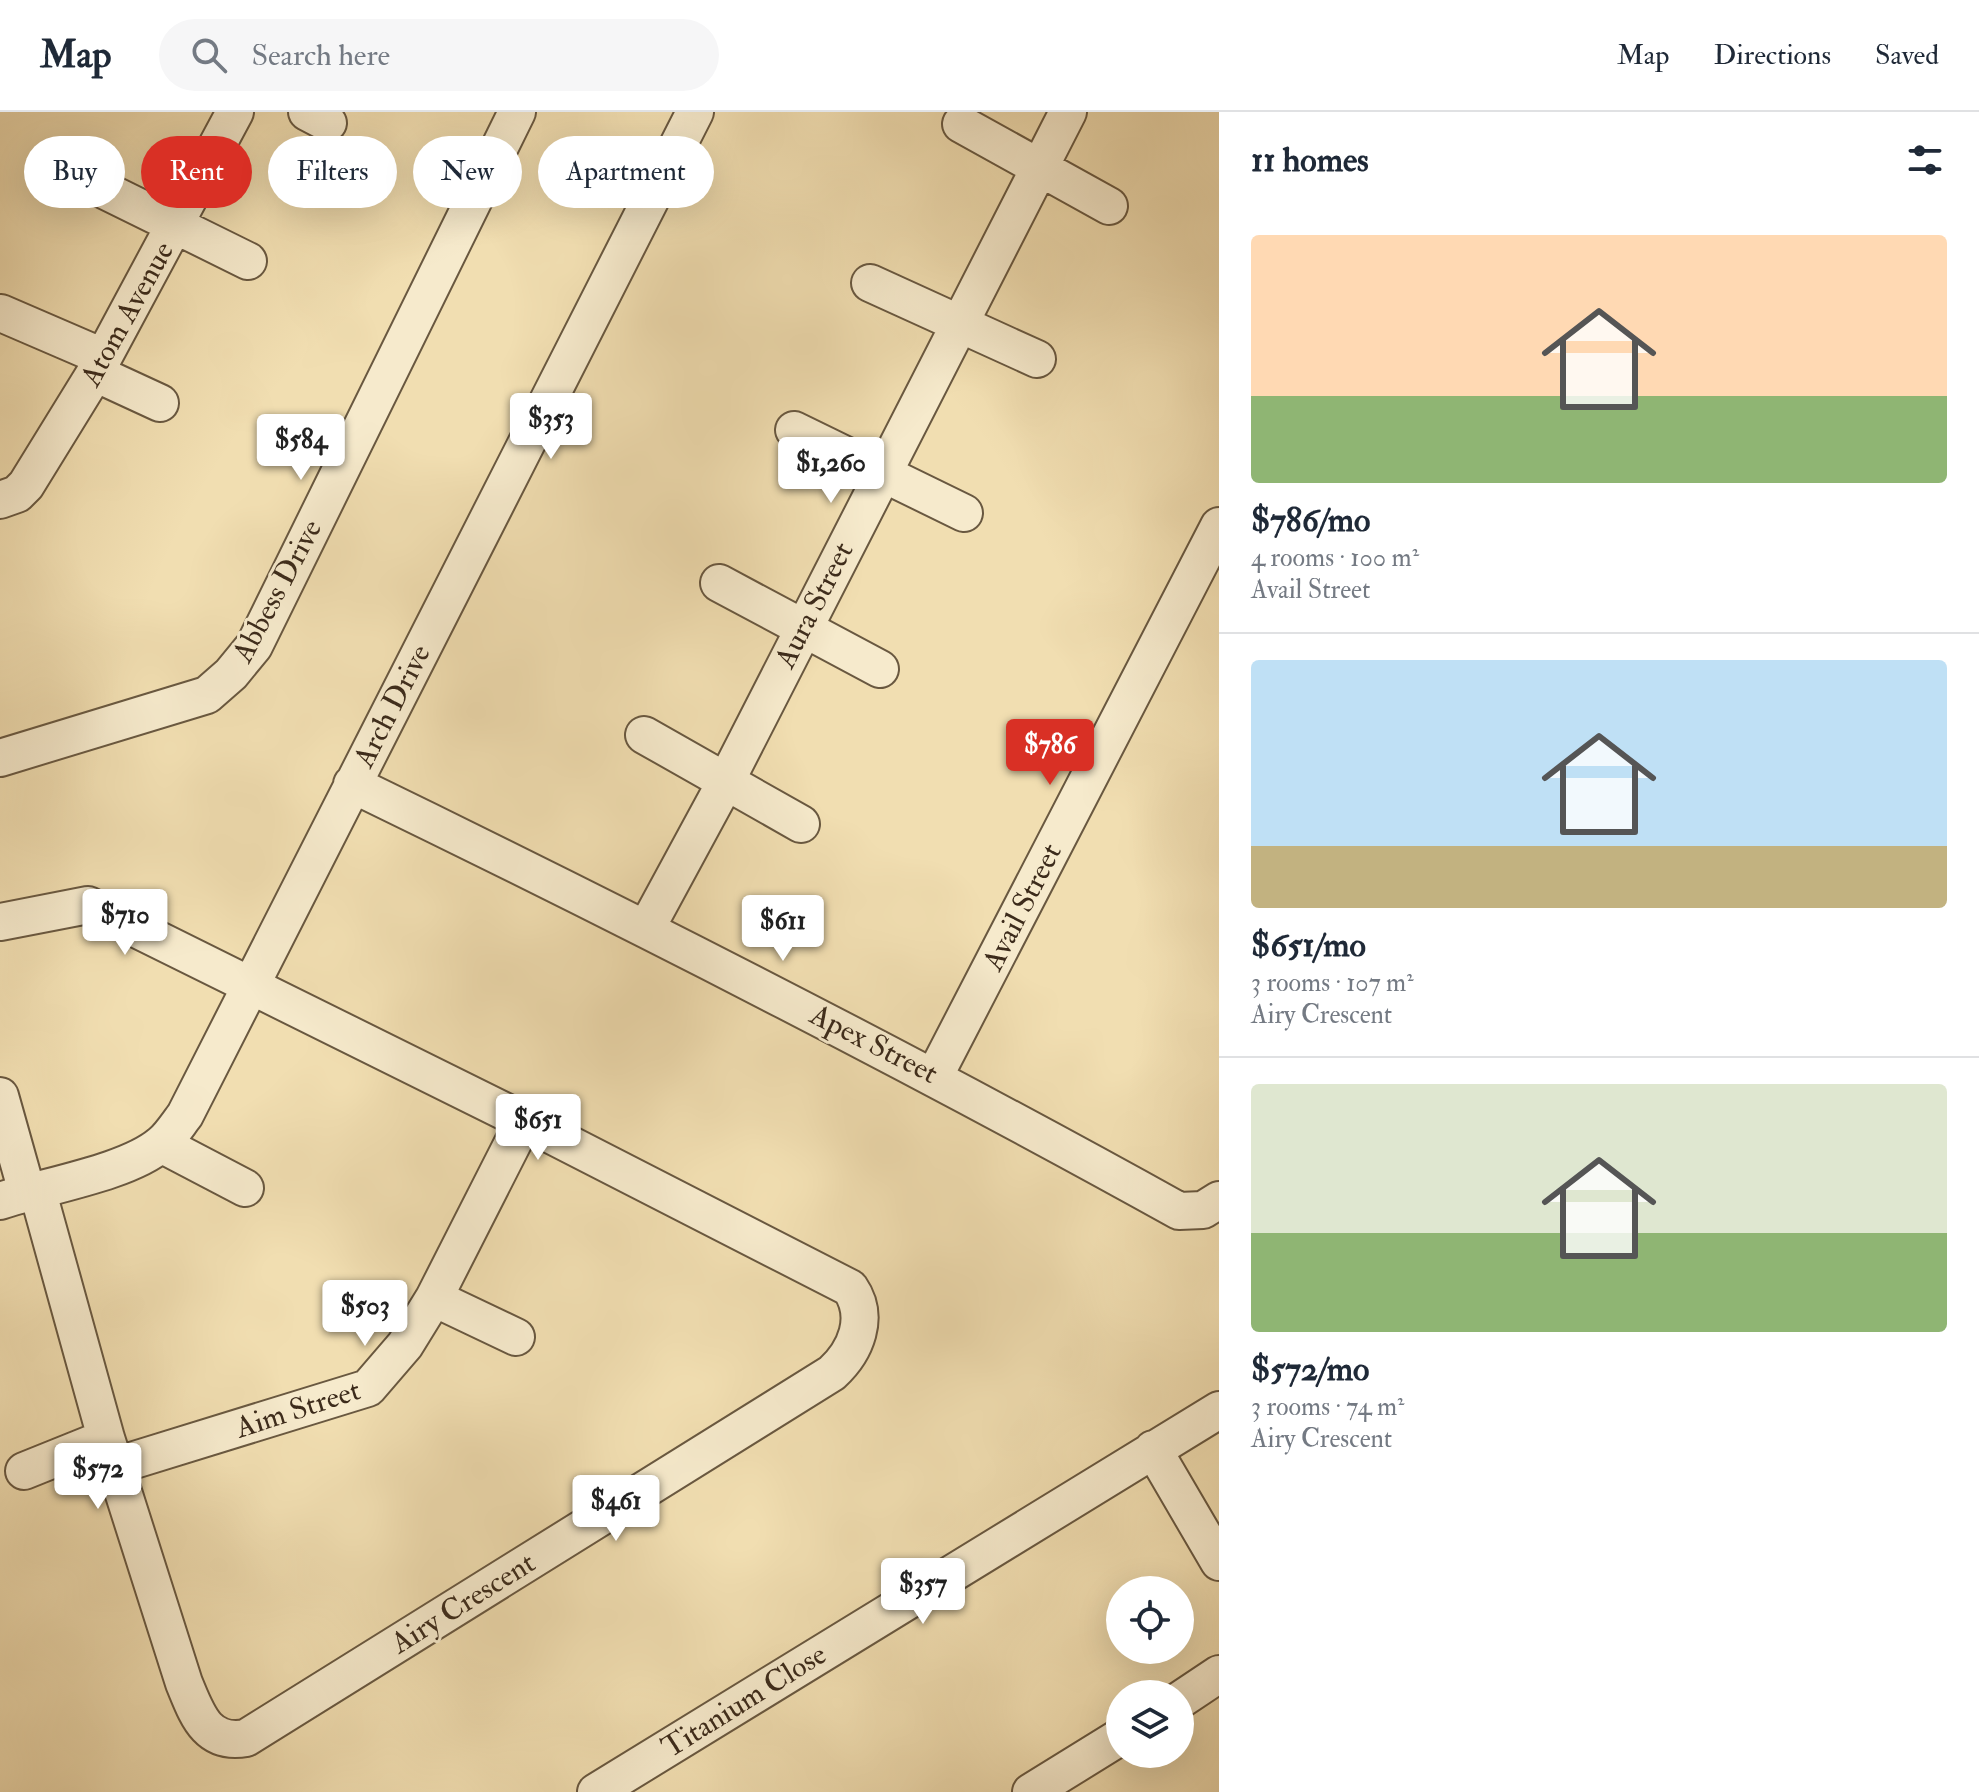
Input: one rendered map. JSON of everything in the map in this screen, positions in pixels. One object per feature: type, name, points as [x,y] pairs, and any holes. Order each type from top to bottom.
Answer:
[{"type":"street","name":"Atom Avenue","points":[[0,500],[17,494],[26,485],[99,365],[177,227],[235,112]]},
{"type":"street","name":"Abbess Drive","points":[[0,758],[207,695],[231,674],[254,646],[517,112]]},
{"type":"street","name":"Arch Drive","points":[[21,1194],[105,1170],[161,1144],[185,1115],[695,112]]},
{"type":"street","name":"Aura Street","points":[[647,927],[725,783],[801,628],[1068,112]]},
{"type":"street","points":[[961,124],[1109,206]]},
{"type":"street","points":[[125,201],[248,261]]},
{"type":"street","points":[[870,283],[1037,359]]},
{"type":"street","points":[[1,313],[99,365],[160,403]]},
{"type":"street","points":[[794,430],[964,513]]},
{"type":"street","name":"Avail Street","points":[[935,1075],[1219,526]]},
{"type":"street","points":[[719,583],[880,669]]},
{"type":"street","points":[[644,735],[801,824]]},
{"type":"street","name":"Apex Street","points":[[352,784],[647,927],[935,1075],[1179,1211],[1203,1210],[1219,1200]]},
{"type":"street","name":"Airy Crescent","points":[[0,922],[88,905],[524,1121],[850,1288],[858,1300],[861,1314],[846,1360],[818,1381],[259,1730],[231,1741],[220,1739],[197,1713],[184,1683],[111,1452],[21,1194],[0,1096]]},
{"type":"street","name":"Aim Street","points":[[24,1471],[368,1388],[405,1345],[434,1298],[524,1121]]},
{"type":"street","points":[[161,1144],[245,1188]]},
{"type":"street","points":[[434,1298],[516,1337]]},
{"type":"street","name":"Titanium Close","points":[[596,1792],[1219,1410]]},
{"type":"street","points":[[1153,1449],[1219,1562]]},
{"type":"street","points":[[1194,1691],[1219,1674]]},
{"type":"street","points":[[1031,1792],[1106,1746]]}]
